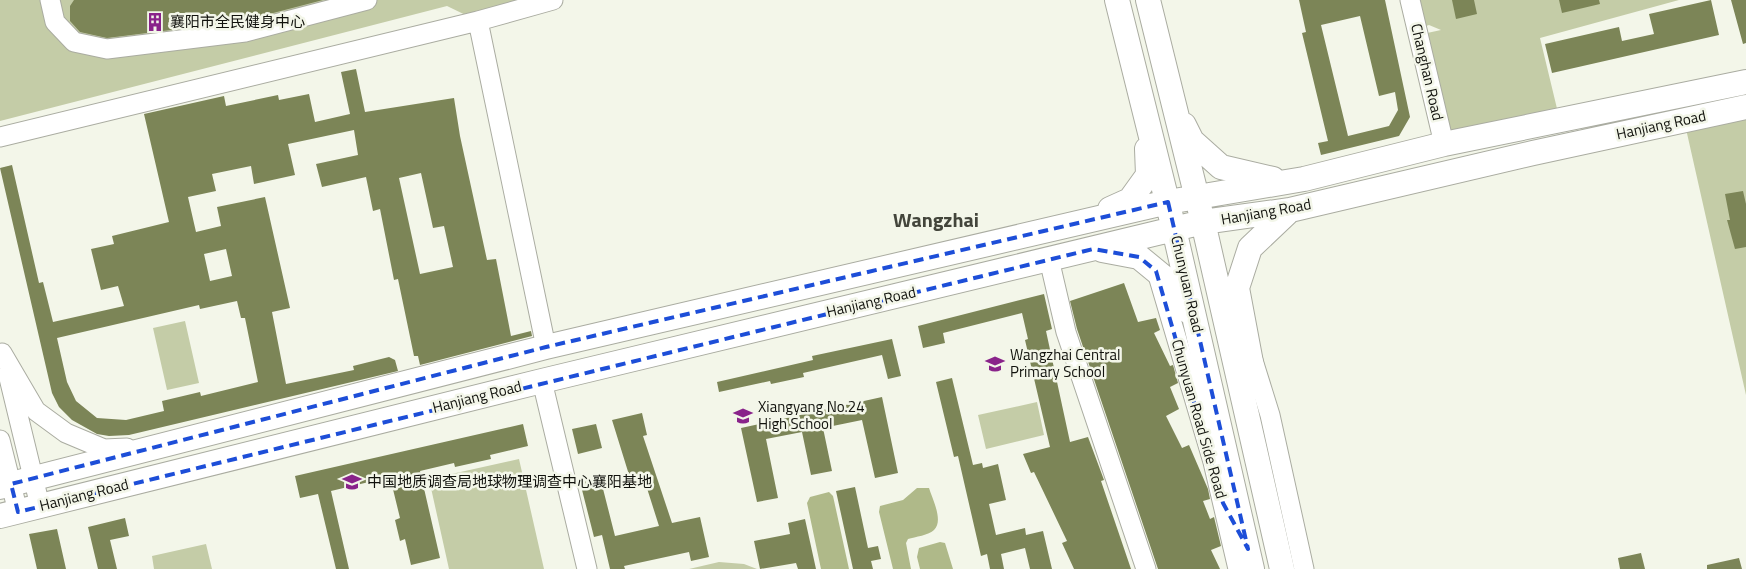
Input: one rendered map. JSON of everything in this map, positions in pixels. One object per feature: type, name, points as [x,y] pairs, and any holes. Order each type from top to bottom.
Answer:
[{"type":"main road","name":"Chunyuan Road","points":[[1117,0],[1168,202],[1196,324],[1246,562]]},
{"type":"main road","name":"Chunyuan Road","points":[[1148,0],[1203,222],[1282,569]]},
{"type":"main road","name":"Hanjiang Road","points":[[15,483],[546,347],[1084,221],[1196,196],[1287,182],[1444,144],[1746,82]]},
{"type":"main road","name":"Hanjiang Road","points":[[20,511],[542,381],[1203,222],[1290,210],[1533,153],[1746,107]]},
{"type":"main road","points":[[1084,221],[1130,200],[1148,175],[1144,108]]},
{"type":"main road","points":[[1175,108],[1192,141],[1220,167],[1287,182]]},
{"type":"main road","points":[[1254,447],[1254,377],[1238,288],[1250,248],[1290,210]]},
{"type":"main road","points":[[1093,249],[1140,257],[1167,280],[1196,324]]},
{"type":"street","points":[[50,0],[55,22],[74,42],[107,49],[245,32],[367,0]]},
{"type":"street","points":[[0,137],[478,21],[553,0]]},
{"type":"street","name":"Changhan Road","points":[[1410,0],[1444,144]]},
{"type":"street","points":[[478,21],[546,347]]},
{"type":"street","points":[[1049,259],[1066,332],[1146,569]]},
{"type":"street","name":"Chunyuan Road Side Road","points":[[1156,271],[1213,462],[1223,503],[1246,562]]},
{"type":"street","points":[[1247,338],[1270,415],[1304,569]]},
{"type":"street","points":[[1,348],[36,411],[66,433],[104,449],[158,447]]},
{"type":"street","points":[[1,348],[15,483],[20,511]]},
{"type":"street","points":[[542,381],[586,569]]},
{"type":"street","points":[[0,440],[15,483]]},
{"type":"highlighted area","points":[[1168,202],[1248,549],[1223,503],[1156,271],[1139,257],[1093,249],[18,512],[11,484],[546,347]]},
{"type":"green space","points":[[0,0],[553,0],[478,21],[447,6],[0,121]]},
{"type":"green space","points":[[1410,0],[1679,0],[1540,38],[1560,121],[1444,144],[1418,35],[1441,30],[1429,25],[1417,29]]},
{"type":"green space","points":[[1746,107],[1746,395],[1684,120]]},
{"type":"green space","points":[[185,321],[199,383],[167,390],[153,328]]},
{"type":"green space","points":[[1037,402],[1044,435],[986,449],[978,415]]},
{"type":"green space","points":[[519,459],[544,569],[449,569],[429,479]]},
{"type":"green space","points":[[917,488],[929,488],[938,515],[937,526],[929,533],[908,539],[906,543],[911,569],[893,569],[879,512],[880,506],[903,500]]},
{"type":"green space","points":[[829,492],[833,496],[849,569],[821,569],[807,503],[810,497]]},
{"type":"green space","points":[[940,542],[945,543],[953,569],[920,569],[917,557],[919,548]]},
{"type":"green space","points":[[206,544],[212,569],[154,569],[152,556]]},
{"type":"green space","points":[[719,562],[744,564],[757,569],[689,569]]},
{"type":"building","name":"襄阳市全民健身中心","points":[[74,0],[323,0],[243,21],[107,38],[80,32],[70,21],[70,6]]},
{"type":"building","points":[[1299,0],[1385,0],[1410,117],[1399,136],[1321,155],[1318,143],[1328,141],[1302,33],[1306,32]],"holes":[[[1360,16],[1379,96],[1395,92],[1398,110],[1389,126],[1348,136],[1321,25]]]},
{"type":"building","points":[[1452,0],[1474,0],[1477,14],[1456,19]]},
{"type":"building","points":[[1559,0],[1599,0],[1600,4],[1562,13]]},
{"type":"building","points":[[1711,0],[1719,35],[1552,73],[1545,44],[1619,27],[1622,41],[1654,34],[1649,14]]},
{"type":"building","points":[[1731,0],[1746,0],[1746,43],[1743,44]]},
{"type":"building","points":[[356,69],[365,112],[454,98],[460,136],[487,260],[496,259],[511,336],[531,331],[532,336],[420,365],[418,356],[414,356],[398,279],[394,280],[380,209],[373,211],[366,177],[322,187],[316,164],[358,155],[354,130],[288,144],[295,175],[254,184],[251,166],[212,174],[216,191],[188,197],[196,232],[221,226],[217,207],[265,197],[290,308],[272,312],[286,384],[354,370],[353,366],[389,357],[395,360],[398,371],[129,435],[109,436],[97,434],[72,420],[59,407],[52,393],[0,168],[12,165],[39,283],[43,282],[53,322],[124,306],[118,286],[101,290],[91,249],[114,244],[112,236],[169,222],[144,114],[224,96],[226,106],[278,95],[279,100],[309,94],[315,122],[350,114],[341,72]],"holes":[[[421,173],[433,228],[444,226],[453,267],[420,274],[399,178]],[[226,249],[232,276],[210,281],[204,254]],[[237,301],[241,318],[245,318],[258,382],[201,396],[200,392],[162,401],[164,411],[126,420],[97,418],[76,401],[67,382],[57,338],[199,305],[200,309]]]},
{"type":"building","points":[[1743,191],[1746,204],[1746,247],[1735,249],[1727,220],[1730,220],[1725,194]]},
{"type":"building","points":[[1124,283],[1138,322],[1156,318],[1160,330],[1154,333],[1170,366],[1173,365],[1178,383],[1170,387],[1179,409],[1166,416],[1182,448],[1189,445],[1208,489],[1210,499],[1203,501],[1210,519],[1214,517],[1221,546],[1211,550],[1220,569],[1158,569],[1077,329],[1070,301]]},
{"type":"building","points":[[1044,294],[1052,329],[1046,331],[1070,442],[1088,437],[1104,480],[1101,481],[1131,569],[1074,569],[1062,543],[1067,541],[1034,472],[1031,473],[1023,454],[1050,447],[1025,340],[1028,339],[1022,313],[943,333],[945,343],[923,348],[918,326]]},
{"type":"building","points":[[892,339],[901,376],[888,379],[882,355],[803,373],[804,377],[771,384],[770,381],[719,392],[717,382],[813,360],[812,356]]},
{"type":"building","points":[[952,378],[973,465],[982,463],[983,468],[998,464],[1006,500],[989,504],[996,535],[1025,528],[1026,535],[1043,531],[1052,569],[1030,569],[1025,548],[1001,554],[1004,569],[990,569],[987,554],[981,556],[958,456],[954,457],[936,382]]},
{"type":"building","points":[[882,397],[898,473],[875,478],[862,420],[823,428],[832,471],[811,475],[802,432],[766,439],[778,498],[757,502],[741,428]]},
{"type":"building","points":[[642,413],[647,435],[643,436],[672,523],[700,517],[709,557],[691,561],[689,552],[624,566],[625,569],[610,569],[602,535],[594,537],[580,482],[600,477],[615,536],[659,526],[645,482],[640,484],[637,475],[630,478],[612,420]]},
{"type":"building","points":[[523,424],[528,446],[490,455],[491,459],[455,467],[454,463],[420,471],[440,558],[411,565],[405,539],[400,541],[395,520],[400,518],[390,477],[331,491],[349,569],[336,569],[318,494],[300,498],[295,476]]},
{"type":"building","points":[[596,424],[602,448],[578,454],[572,429]]},
{"type":"building","points":[[855,487],[868,548],[878,546],[881,559],[871,561],[873,569],[853,569],[836,491]]},
{"type":"building","points":[[125,518],[129,536],[110,540],[117,569],[98,569],[88,527]]},
{"type":"building","points":[[805,519],[816,569],[798,569],[796,563],[760,569],[754,541],[790,534],[788,523]]},
{"type":"building","points":[[57,529],[66,569],[37,569],[29,534]]},
{"type":"building","points":[[1641,553],[1645,569],[1620,569],[1618,558]]},
{"type":"building","points":[[1739,558],[1742,569],[1707,569],[1707,565]]},
{"type":"place","name":"襄阳市全民健身中心","points":[[155,22]]},
{"type":"place","name":"Wangzhai Central Primary School","points":[[995,364]]},
{"type":"place","name":"Xiangyang No.24 High School","points":[[743,416]]},
{"type":"place","name":"中国地质调查局地球物理调查中心襄阳基地","points":[[352,482]]},
{"type":"district","name":"Wangzhai","points":[[936,220]]}]
